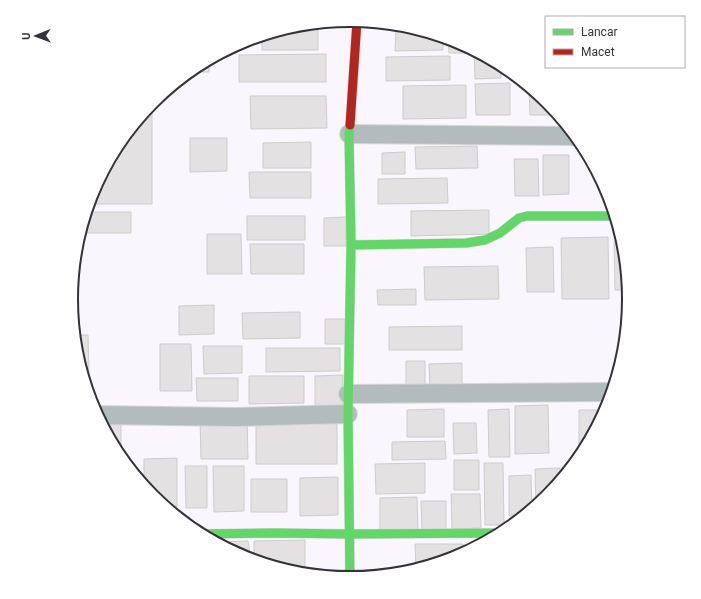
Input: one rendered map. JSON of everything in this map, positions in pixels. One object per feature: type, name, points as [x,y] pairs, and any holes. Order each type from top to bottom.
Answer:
[{"type":"street","points":[[350,572],[348,394],[351,245],[350,134],[357,27]]},
{"type":"street","points":[[350,134],[568,136]]},
{"type":"street","points":[[351,245],[466,243],[485,240],[500,233],[519,218],[527,216],[610,216]]},
{"type":"street","points":[[348,394],[607,392]]},
{"type":"street","points":[[104,415],[236,417],[348,414]]},
{"type":"street","points":[[212,534],[490,533]]},
{"type":"building","points":[[318,29],[318,50],[262,50],[263,41],[297,32]]},
{"type":"building","points":[[396,31],[421,36],[443,43],[443,50],[395,51]]},
{"type":"building","points":[[448,45],[466,53],[449,53]]},
{"type":"building","points":[[326,54],[326,82],[239,82],[239,55]]},
{"type":"building","points":[[450,56],[450,80],[386,81],[386,57]]},
{"type":"building","points":[[474,57],[501,72],[501,78],[475,79]]},
{"type":"building","points":[[209,67],[209,72],[201,72]]},
{"type":"building","points":[[510,83],[510,115],[476,115],[475,84]]},
{"type":"building","points":[[466,85],[466,118],[403,119],[403,86]]},
{"type":"building","points":[[529,94],[550,115],[530,115]]},
{"type":"building","points":[[250,96],[326,96],[327,128],[251,129]]},
{"type":"building","points":[[152,114],[152,204],[95,204],[106,179],[124,148]]},
{"type":"building","points":[[190,138],[227,138],[227,171],[190,172]]},
{"type":"building","points":[[311,142],[311,168],[263,168],[263,143]]},
{"type":"building","points":[[477,146],[478,168],[416,169],[415,147]]},
{"type":"building","points":[[405,152],[405,174],[382,174],[382,153]]},
{"type":"building","points":[[543,155],[569,155],[569,194],[543,195]]},
{"type":"building","points":[[514,159],[538,159],[539,196],[515,196]]},
{"type":"building","points":[[249,172],[311,172],[311,198],[250,198]]},
{"type":"building","points":[[447,178],[448,203],[378,204],[378,179]]},
{"type":"building","points":[[489,210],[489,234],[411,236],[411,211]]},
{"type":"building","points":[[92,212],[131,212],[131,233],[86,233]]},
{"type":"building","points":[[247,216],[305,216],[305,240],[247,240]]},
{"type":"building","points":[[346,217],[346,246],[324,246],[324,218]]},
{"type":"building","points":[[207,234],[241,234],[242,274],[207,274]]},
{"type":"building","points":[[608,237],[609,299],[562,299],[561,238]]},
{"type":"building","points":[[614,241],[617,241],[621,264],[622,290],[615,290]]},
{"type":"building","points":[[250,244],[304,244],[304,274],[251,274]]},
{"type":"building","points":[[553,247],[554,292],[527,292],[526,248]]},
{"type":"building","points":[[498,266],[499,299],[425,300],[424,267]]},
{"type":"building","points":[[416,289],[416,305],[378,305],[377,290]]},
{"type":"building","points":[[214,305],[214,334],[179,335],[179,306]]},
{"type":"building","points":[[300,312],[300,338],[243,339],[242,313]]},
{"type":"building","points":[[325,319],[345,319],[345,344],[325,344]]},
{"type":"building","points":[[462,326],[462,350],[389,350],[389,327]]},
{"type":"building","points":[[80,335],[88,335],[89,375],[83,353]]},
{"type":"building","points":[[160,344],[191,344],[192,391],[160,391]]},
{"type":"building","points":[[203,346],[242,346],[242,373],[204,374]]},
{"type":"building","points":[[266,348],[340,348],[340,371],[266,372]]},
{"type":"building","points":[[406,361],[425,361],[425,387],[406,388]]},
{"type":"building","points":[[462,363],[462,387],[430,388],[429,364]]},
{"type":"building","points":[[343,375],[343,407],[315,407],[315,376]]},
{"type":"building","points":[[249,376],[304,376],[304,403],[249,404]]},
{"type":"building","points":[[196,378],[238,378],[238,401],[197,401]]},
{"type":"building","points":[[548,405],[549,453],[515,454],[515,406]]},
{"type":"building","points":[[444,409],[444,437],[407,437],[407,410]]},
{"type":"building","points":[[509,409],[510,457],[489,457],[488,410]]},
{"type":"building","points":[[579,410],[599,410],[595,420],[579,448]]},
{"type":"building","points":[[200,418],[247,418],[248,459],[201,459]]},
{"type":"building","points":[[107,421],[121,421],[121,446]]},
{"type":"building","points":[[256,422],[337,422],[337,464],[256,464]]},
{"type":"building","points":[[453,423],[476,423],[477,453],[454,454]]},
{"type":"building","points":[[445,441],[446,459],[392,460],[392,442]]},
{"type":"building","points":[[177,458],[177,507],[171,504],[144,477],[144,459]]},
{"type":"building","points":[[454,460],[479,460],[479,490],[454,490]]},
{"type":"building","points":[[425,463],[425,493],[376,494],[375,464]]},
{"type":"building","points":[[484,463],[503,463],[504,525],[485,525]]},
{"type":"building","points":[[185,466],[207,466],[207,508],[186,508]]},
{"type":"building","points":[[213,466],[244,466],[244,511],[214,512]]},
{"type":"building","points":[[560,468],[560,473],[536,499],[535,469]]},
{"type":"building","points":[[531,475],[532,502],[517,516],[509,516],[509,476]]},
{"type":"building","points":[[338,477],[338,515],[300,516],[300,478]]},
{"type":"building","points":[[251,479],[287,479],[287,512],[251,512]]},
{"type":"building","points":[[451,494],[480,494],[481,528],[452,529]]},
{"type":"building","points":[[417,497],[418,533],[380,533],[380,498]]},
{"type":"building","points":[[421,501],[446,501],[446,530],[422,530]]},
{"type":"building","points":[[305,540],[305,568],[280,563],[254,554],[254,541]]},
{"type":"building","points":[[248,541],[250,553],[230,544],[226,542]]},
{"type":"building","points":[[415,544],[463,544],[463,547],[455,551],[416,564]]},
{"type":"traffic: fast","points":[[350,125],[351,245],[348,414],[350,572]]},
{"type":"traffic: fast","points":[[351,245],[466,243],[485,240],[500,233],[519,218],[527,216],[610,216]]},
{"type":"traffic: fast","points":[[212,534],[490,533]]},
{"type":"traffic: jam","points":[[350,125],[357,27]]}]
